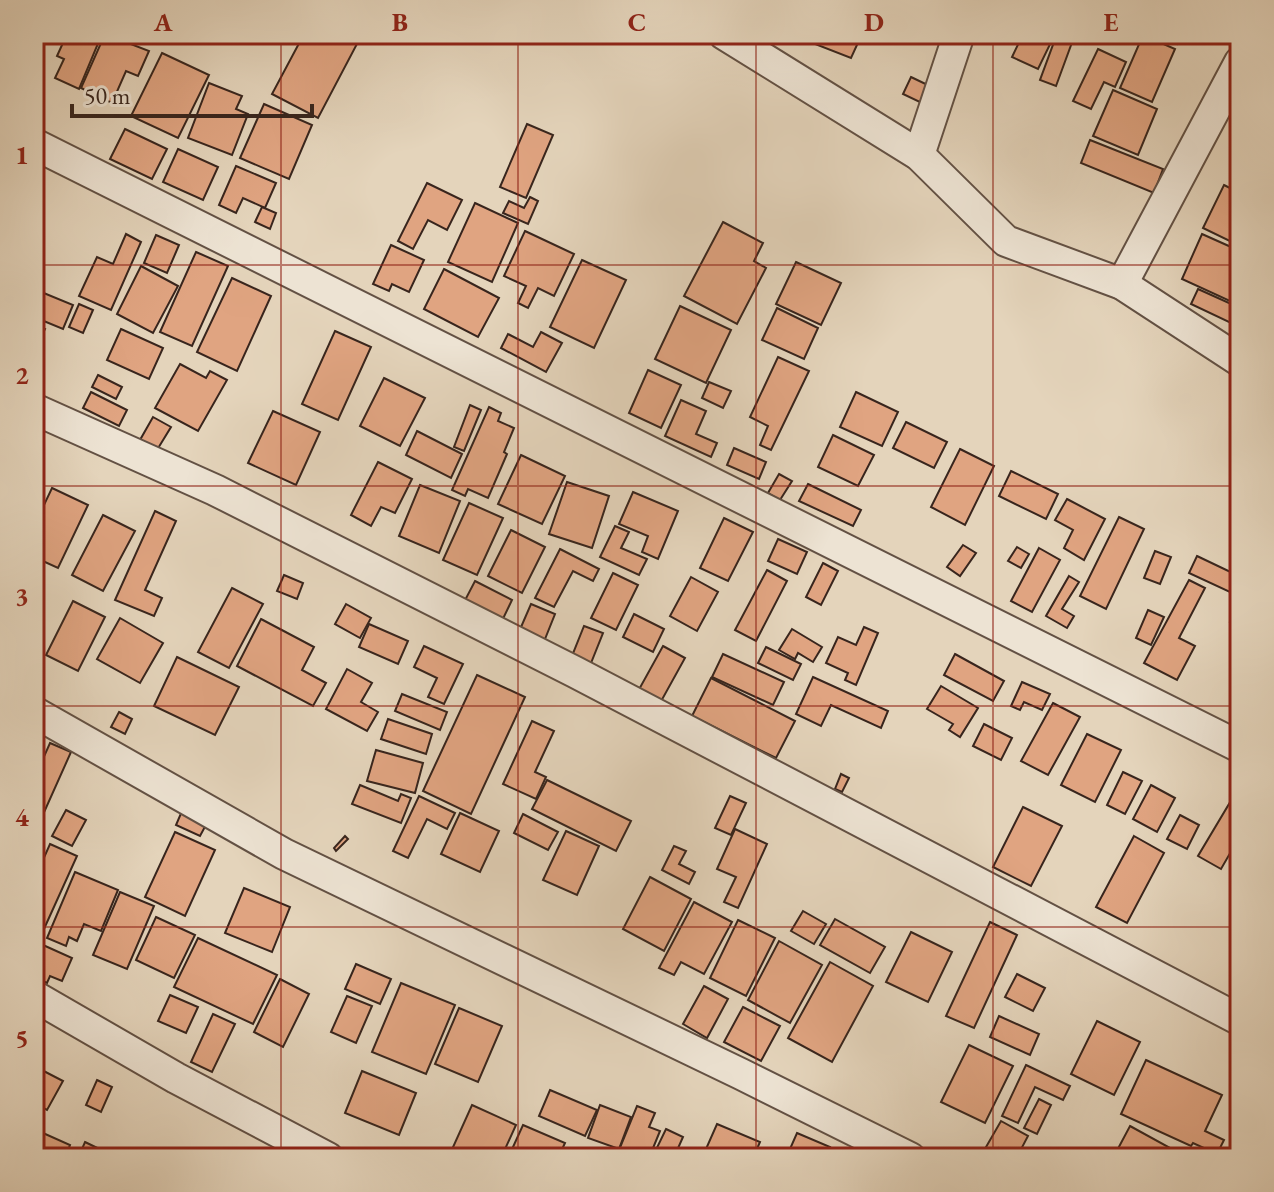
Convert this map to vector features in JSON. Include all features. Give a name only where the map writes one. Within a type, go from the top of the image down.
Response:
[{"type":"street","points":[[724,34],[919,155],[1006,241],[1122,284],[1240,361]]},
{"type":"street","points":[[919,155],[959,34]]},
{"type":"street","points":[[1122,284],[1240,62]]},
{"type":"street","points":[[34,144],[1240,747]]},
{"type":"street","points":[[34,409],[215,490],[409,588],[1240,1020]]},
{"type":"street","points":[[38,725],[284,854],[910,1158]]},
{"type":"street","points":[[34,996],[176,1078],[328,1158]]},
{"type":"building","points":[[67,34],[102,34],[79,89],[55,78],[64,59],[57,56]]},
{"type":"building","points":[[105,34],[149,51],[138,76],[126,71],[112,103],[81,88]]},
{"type":"building","points":[[304,34],[343,34],[358,42],[318,118],[272,94]]},
{"type":"building","points":[[819,34],[862,34],[851,58],[815,44]]},
{"type":"building","points":[[1023,34],[1055,34],[1038,69],[1012,57]]},
{"type":"building","points":[[1057,34],[1074,37],[1056,86],[1040,80]]},
{"type":"building","points":[[1149,34],[1180,34],[1177,44]]},
{"type":"building","points":[[1143,35],[1175,49],[1152,102],[1120,88]]},
{"type":"building","points":[[1098,49],[1126,62],[1115,87],[1104,82],[1091,109],[1073,101]]},
{"type":"building","points":[[162,53],[209,75],[178,138],[131,116]]},
{"type":"building","points":[[911,77],[934,88],[926,105],[903,94]]},
{"type":"building","points":[[209,83],[242,96],[236,109],[248,114],[232,155],[188,138]]},
{"type":"building","points":[[1113,90],[1157,109],[1138,155],[1093,136]]},
{"type":"building","points":[[264,104],[312,125],[289,179],[240,158]]},
{"type":"building","points":[[527,124],[553,135],[526,198],[500,187]]},
{"type":"building","points":[[125,129],[167,149],[152,179],[110,159]]},
{"type":"building","points":[[1090,140],[1163,169],[1154,193],[1081,163]]},
{"type":"building","points":[[178,149],[218,167],[203,200],[163,182]]},
{"type":"building","points":[[236,166],[276,183],[265,208],[243,198],[236,213],[219,205]]},
{"type":"building","points":[[427,183],[462,200],[447,230],[428,220],[413,249],[398,241]]},
{"type":"building","points":[[1224,185],[1240,193],[1240,246],[1203,228]]},
{"type":"building","points":[[530,197],[538,201],[528,224],[503,213],[509,201],[524,208]]},
{"type":"building","points":[[475,203],[518,223],[492,282],[448,262]]},
{"type":"building","points":[[262,207],[276,213],[270,229],[255,222]]},
{"type":"building","points":[[723,222],[763,243],[754,261],[766,268],[737,324],[684,296]]},
{"type":"building","points":[[525,231],[574,254],[554,296],[538,288],[528,308],[518,303],[526,286],[504,276]]},
{"type":"building","points":[[126,234],[141,242],[111,310],[79,296],[97,257],[113,264]]},
{"type":"building","points":[[1202,234],[1240,251],[1240,283],[1232,302],[1182,279]]},
{"type":"building","points":[[156,235],[179,245],[167,273],[144,263]]},
{"type":"building","points":[[391,245],[424,260],[409,292],[392,284],[389,291],[373,284]]},
{"type":"building","points":[[196,252],[228,266],[192,346],[160,332]]},
{"type":"building","points":[[582,260],[626,280],[594,348],[550,327]]},
{"type":"building","points":[[796,262],[841,283],[821,325],[776,304]]},
{"type":"building","points":[[141,266],[178,286],[153,333],[117,314]]},
{"type":"building","points":[[444,269],[499,298],[478,337],[424,309]]},
{"type":"building","points":[[232,278],[271,296],[237,371],[197,352]]},
{"type":"building","points":[[34,289],[73,305],[63,329],[34,317]]},
{"type":"building","points":[[1198,289],[1238,307],[1231,323],[1191,304]]},
{"type":"building","points":[[79,304],[93,310],[83,333],[69,327]]},
{"type":"building","points":[[680,306],[731,330],[706,383],[655,359]]},
{"type":"building","points":[[777,308],[818,328],[804,359],[762,340]]},
{"type":"building","points":[[34,324],[45,329],[34,351]]},
{"type":"building","points":[[121,329],[163,348],[149,379],[107,360]]},
{"type":"building","points":[[335,331],[371,347],[338,420],[302,404]]},
{"type":"building","points":[[541,332],[562,343],[546,372],[501,348],[508,334],[533,347]]},
{"type":"building","points":[[778,357],[809,371],[771,450],[760,445],[768,426],[750,417]]},
{"type":"building","points":[[180,364],[206,378],[210,371],[227,380],[198,431],[155,408]]},
{"type":"building","points":[[648,370],[681,385],[661,428],[629,413]]},
{"type":"building","points":[[98,375],[122,387],[116,399],[92,387]]},
{"type":"building","points":[[384,378],[425,398],[400,446],[360,426]]},
{"type":"building","points":[[709,382],[731,391],[723,408],[702,398]]},
{"type":"building","points":[[91,392],[127,410],[119,426],[83,408]]},
{"type":"building","points":[[856,392],[898,412],[882,446],[840,427]]},
{"type":"building","points":[[681,400],[706,411],[696,434],[717,443],[711,457],[665,436]]},
{"type":"building","points":[[470,405],[481,410],[464,451],[454,447]]},
{"type":"building","points":[[489,407],[501,413],[498,421],[514,428],[504,452],[507,454],[488,498],[468,489],[465,496],[452,490]]},
{"type":"building","points":[[273,411],[320,432],[296,485],[248,463]]},
{"type":"building","points":[[153,417],[171,427],[157,450],[140,440]]},
{"type":"building","points":[[906,422],[947,442],[934,468],[893,448]]},
{"type":"building","points":[[417,431],[462,454],[451,478],[406,455]]},
{"type":"building","points":[[833,435],[874,455],[858,486],[818,467]]},
{"type":"building","points":[[734,448],[766,462],[759,479],[727,465]]},
{"type":"building","points":[[960,449],[994,466],[965,525],[931,507]]},
{"type":"building","points":[[521,455],[565,476],[542,524],[498,504]]},
{"type":"building","points":[[378,462],[412,479],[395,513],[381,507],[371,526],[351,515]]},
{"type":"building","points":[[1011,471],[1058,494],[1046,519],[999,496]]},
{"type":"building","points":[[779,474],[792,481],[780,500],[768,493]]},
{"type":"building","points":[[567,482],[609,496],[592,548],[549,534]]},
{"type":"building","points":[[808,484],[861,510],[853,526],[799,501]]},
{"type":"building","points":[[420,485],[460,501],[439,553],[399,536]]},
{"type":"building","points":[[52,488],[88,505],[58,568],[34,557],[34,526]]},
{"type":"building","points":[[633,492],[678,511],[658,559],[642,552],[648,536],[619,524]]},
{"type":"building","points":[[1067,499],[1105,519],[1084,560],[1064,548],[1073,530],[1055,520]]},
{"type":"building","points":[[469,503],[503,518],[477,575],[443,560]]},
{"type":"building","points":[[155,511],[176,521],[145,590],[162,598],[154,616],[115,600]]},
{"type":"building","points":[[103,515],[135,531],[103,591],[72,575]]},
{"type":"building","points":[[1119,517],[1144,529],[1106,609],[1080,596]]},
{"type":"building","points":[[724,518],[753,532],[728,581],[700,568]]},
{"type":"building","points":[[615,526],[629,532],[621,548],[647,559],[639,575],[600,557]]},
{"type":"building","points":[[511,530],[545,547],[522,593],[488,576]]},
{"type":"building","points":[[778,539],[807,552],[797,574],[768,561]]},
{"type":"building","points":[[963,545],[976,553],[960,576],[947,567]]},
{"type":"building","points":[[1017,547],[1029,554],[1021,568],[1008,561]]},
{"type":"building","points":[[1039,548],[1060,560],[1032,612],[1011,601]]},
{"type":"building","points":[[560,549],[599,569],[593,581],[573,571],[554,607],[535,598]]},
{"type":"building","points":[[1155,551],[1171,557],[1160,584],[1144,578]]},
{"type":"building","points":[[1197,556],[1239,576],[1232,593],[1189,573]]},
{"type":"building","points":[[823,563],[838,571],[821,605],[806,597]]},
{"type":"building","points":[[767,570],[787,581],[756,641],[735,630]]},
{"type":"building","points":[[613,573],[638,585],[616,630],[591,618]]},
{"type":"building","points":[[284,575],[303,583],[297,599],[277,591]]},
{"type":"building","points":[[1069,576],[1079,582],[1062,609],[1074,616],[1067,628],[1046,616]]},
{"type":"building","points":[[691,577],[718,592],[697,631],[670,616]]},
{"type":"building","points":[[1189,580],[1205,588],[1179,638],[1195,646],[1177,680],[1144,663]]},
{"type":"building","points":[[475,581],[512,600],[500,625],[462,606]]},
{"type":"building","points":[[232,588],[263,604],[229,668],[198,652]]},
{"type":"building","points":[[73,601],[105,617],[78,671],[46,655]]},
{"type":"building","points":[[346,604],[371,618],[360,638],[335,624]]},
{"type":"building","points":[[531,604],[555,614],[543,644],[518,634]]},
{"type":"building","points":[[1240,604],[1240,628],[1230,622]]},
{"type":"building","points":[[1148,610],[1164,617],[1151,645],[1136,638]]},
{"type":"building","points":[[634,614],[664,629],[653,652],[623,637]]},
{"type":"building","points":[[120,618],[163,643],[140,683],[97,659]]},
{"type":"building","points":[[261,619],[314,647],[302,670],[326,683],[313,706],[237,666]]},
{"type":"building","points":[[369,624],[408,641],[398,664],[359,647]]},
{"type":"building","points":[[584,626],[603,633],[589,668],[570,661]]},
{"type":"building","points":[[864,627],[878,633],[856,685],[845,680],[848,673],[826,663],[838,637],[856,645]]},
{"type":"building","points":[[792,629],[822,647],[813,662],[798,653],[795,659],[779,650]]},
{"type":"building","points":[[424,646],[463,664],[444,704],[428,697],[437,678],[414,667]]},
{"type":"building","points":[[663,646],[685,658],[659,705],[637,693]]},
{"type":"building","points":[[766,647],[801,664],[793,680],[758,663]]},
{"type":"building","points":[[723,654],[784,682],[773,705],[712,677]]},
{"type":"building","points":[[955,654],[1004,681],[993,701],[944,675]]},
{"type":"building","points":[[177,657],[239,687],[215,735],[154,706]]},
{"type":"building","points":[[347,669],[372,683],[361,702],[378,712],[367,731],[326,709]]},
{"type":"building","points":[[477,675],[525,697],[471,814],[423,791]]},
{"type":"building","points":[[813,677],[888,711],[881,728],[831,705],[821,726],[796,714]]},
{"type":"building","points":[[711,678],[795,721],[776,758],[692,716]]},
{"type":"building","points":[[1022,682],[1050,694],[1042,710],[1024,702],[1020,710],[1011,706]]},
{"type":"building","points":[[941,686],[978,708],[960,737],[949,730],[953,724],[927,709]]},
{"type":"building","points":[[402,694],[447,712],[440,730],[395,711]]},
{"type":"building","points":[[1053,703],[1080,717],[1048,775],[1021,761]]},
{"type":"building","points":[[119,712],[132,719],[125,734],[111,727]]},
{"type":"building","points":[[388,719],[432,734],[426,754],[381,739]]},
{"type":"building","points":[[532,721],[554,731],[535,772],[546,777],[536,799],[503,784]]},
{"type":"building","points":[[984,724],[1012,738],[1001,760],[973,746]]},
{"type":"building","points":[[1087,734],[1121,750],[1095,802],[1061,785]]},
{"type":"building","points":[[50,743],[71,752],[37,828],[34,827],[34,779]]},
{"type":"building","points":[[376,750],[423,763],[415,793],[367,781]]},
{"type":"building","points":[[1123,772],[1142,781],[1125,814],[1107,805]]},
{"type":"building","points":[[841,774],[849,778],[842,792],[835,789]]},
{"type":"building","points":[[547,780],[631,821],[616,851],[532,809]]},
{"type":"building","points":[[360,785],[398,801],[401,794],[411,798],[401,823],[352,804]]},
{"type":"building","points":[[1151,785],[1175,798],[1157,832],[1133,819]]},
{"type":"building","points":[[419,796],[455,813],[447,829],[427,819],[408,858],[393,851]]},
{"type":"building","points":[[730,796],[746,803],[731,835],[715,828]]},
{"type":"building","points":[[1232,799],[1240,804],[1240,836],[1221,869],[1198,856]]},
{"type":"building","points":[[1023,807],[1062,826],[1031,886],[993,867]]},
{"type":"building","points":[[66,810],[86,820],[72,846],[52,836]]},
{"type":"building","points":[[182,811],[207,823],[200,836],[176,825]]},
{"type":"building","points":[[460,813],[499,831],[480,872],[441,854]]},
{"type":"building","points":[[523,814],[558,832],[548,850],[514,833]]},
{"type":"building","points":[[1180,815],[1199,825],[1187,849],[1167,839]]},
{"type":"building","points":[[735,829],[767,844],[738,908],[724,902],[736,877],[717,869]]},
{"type":"building","points":[[566,831],[599,846],[577,895],[543,880]]},
{"type":"building","points":[[175,832],[215,850],[185,916],[145,897]]},
{"type":"building","points":[[345,836],[348,839],[336,851],[334,848]]},
{"type":"building","points":[[1134,836],[1164,853],[1127,923],[1096,907]]},
{"type":"building","points":[[50,844],[77,856],[34,951],[34,880]]},
{"type":"building","points":[[674,846],[686,851],[679,864],[695,872],[689,884],[662,870]]},
{"type":"building","points":[[75,872],[118,890],[101,931],[84,924],[77,941],[69,937],[66,946],[47,938]]},
{"type":"building","points":[[650,877],[691,899],[664,951],[623,929]]},
{"type":"building","points":[[244,888],[290,907],[272,952],[225,933]]},
{"type":"building","points":[[120,892],[154,906],[127,969],[93,955]]},
{"type":"building","points":[[694,902],[732,922],[704,974],[681,962],[674,975],[659,968]]},
{"type":"building","points":[[803,911],[826,924],[814,944],[791,931]]},
{"type":"building","points":[[156,917],[195,935],[174,978],[136,960]]},
{"type":"building","points":[[835,919],[885,947],[870,973],[820,945]]},
{"type":"building","points":[[738,920],[775,938],[746,996],[710,978]]},
{"type":"building","points":[[990,922],[1017,935],[974,1028],[946,1016]]},
{"type":"building","points":[[911,932],[952,952],[928,1002],[886,982]]},
{"type":"building","points":[[198,938],[277,975],[253,1024],[174,987]]},
{"type":"building","points":[[779,941],[822,965],[790,1023],[748,1000]]},
{"type":"building","points":[[43,945],[72,958],[62,981],[50,976],[47,983],[34,977],[34,967]]},
{"type":"building","points":[[830,962],[873,986],[832,1062],[788,1038]]},
{"type":"building","points":[[356,964],[391,979],[380,1004],[345,989]]},
{"type":"building","points":[[1017,974],[1045,988],[1033,1011],[1005,997]]},
{"type":"building","points":[[280,979],[309,994],[283,1047],[254,1032]]},
{"type":"building","points":[[401,983],[455,1005],[426,1074],[372,1052]]},
{"type":"building","points":[[704,986],[728,999],[707,1038],[683,1024]]},
{"type":"building","points":[[170,995],[198,1007],[186,1033],[158,1021]]},
{"type":"building","points":[[347,996],[372,1006],[356,1043],[331,1032]]},
{"type":"building","points":[[743,1007],[780,1026],[761,1061],[724,1042]]},
{"type":"building","points":[[459,1008],[502,1026],[478,1082],[435,1064]]},
{"type":"building","points":[[213,1014],[235,1024],[212,1072],[191,1062]]},
{"type":"building","points":[[999,1016],[1039,1034],[1030,1055],[990,1037]]},
{"type":"building","points":[[1097,1021],[1140,1042],[1114,1095],[1071,1074]]},
{"type":"building","points":[[969,1045],[1013,1066],[985,1123],[941,1102]]},
{"type":"building","points":[[1146,1060],[1222,1095],[1205,1131],[1224,1140],[1217,1154],[1193,1143],[1191,1146],[1121,1114]]},
{"type":"building","points":[[1026,1065],[1070,1086],[1063,1100],[1035,1087],[1018,1123],[1002,1116]]},
{"type":"building","points":[[34,1066],[63,1081],[47,1110],[34,1103]]},
{"type":"building","points":[[362,1071],[416,1093],[399,1135],[345,1113]]},
{"type":"building","points":[[97,1080],[112,1087],[101,1112],[86,1105]]},
{"type":"building","points":[[550,1090],[597,1110],[585,1136],[539,1116]]},
{"type":"building","points":[[1039,1099],[1051,1105],[1037,1134],[1024,1128]]},
{"type":"building","points":[[472,1105],[516,1125],[501,1158],[449,1156]]},
{"type":"building","points":[[600,1105],[631,1117],[619,1149],[588,1138]]},
{"type":"building","points":[[637,1106],[655,1113],[649,1127],[660,1131],[649,1158],[639,1158],[619,1150]]},
{"type":"building","points":[[1001,1121],[1028,1136],[1017,1157],[999,1148],[993,1158],[982,1154]]},
{"type":"building","points":[[717,1124],[760,1142],[753,1158],[702,1158]]},
{"type":"building","points":[[523,1125],[565,1143],[558,1158],[508,1158]]},
{"type":"building","points":[[1130,1126],[1183,1155],[1181,1158],[1113,1158]]},
{"type":"building","points":[[34,1129],[70,1145],[65,1158],[34,1158]]},
{"type":"building","points":[[666,1129],[683,1137],[675,1155],[682,1158],[652,1158]]},
{"type":"building","points":[[797,1133],[830,1147],[825,1158],[786,1158]]},
{"type":"building","points":[[85,1142],[118,1158],[78,1158]]},
{"type":"building","points":[[567,1151],[585,1158],[564,1158]]},
{"type":"building","points":[[1188,1151],[1202,1158],[1184,1158]]}]
